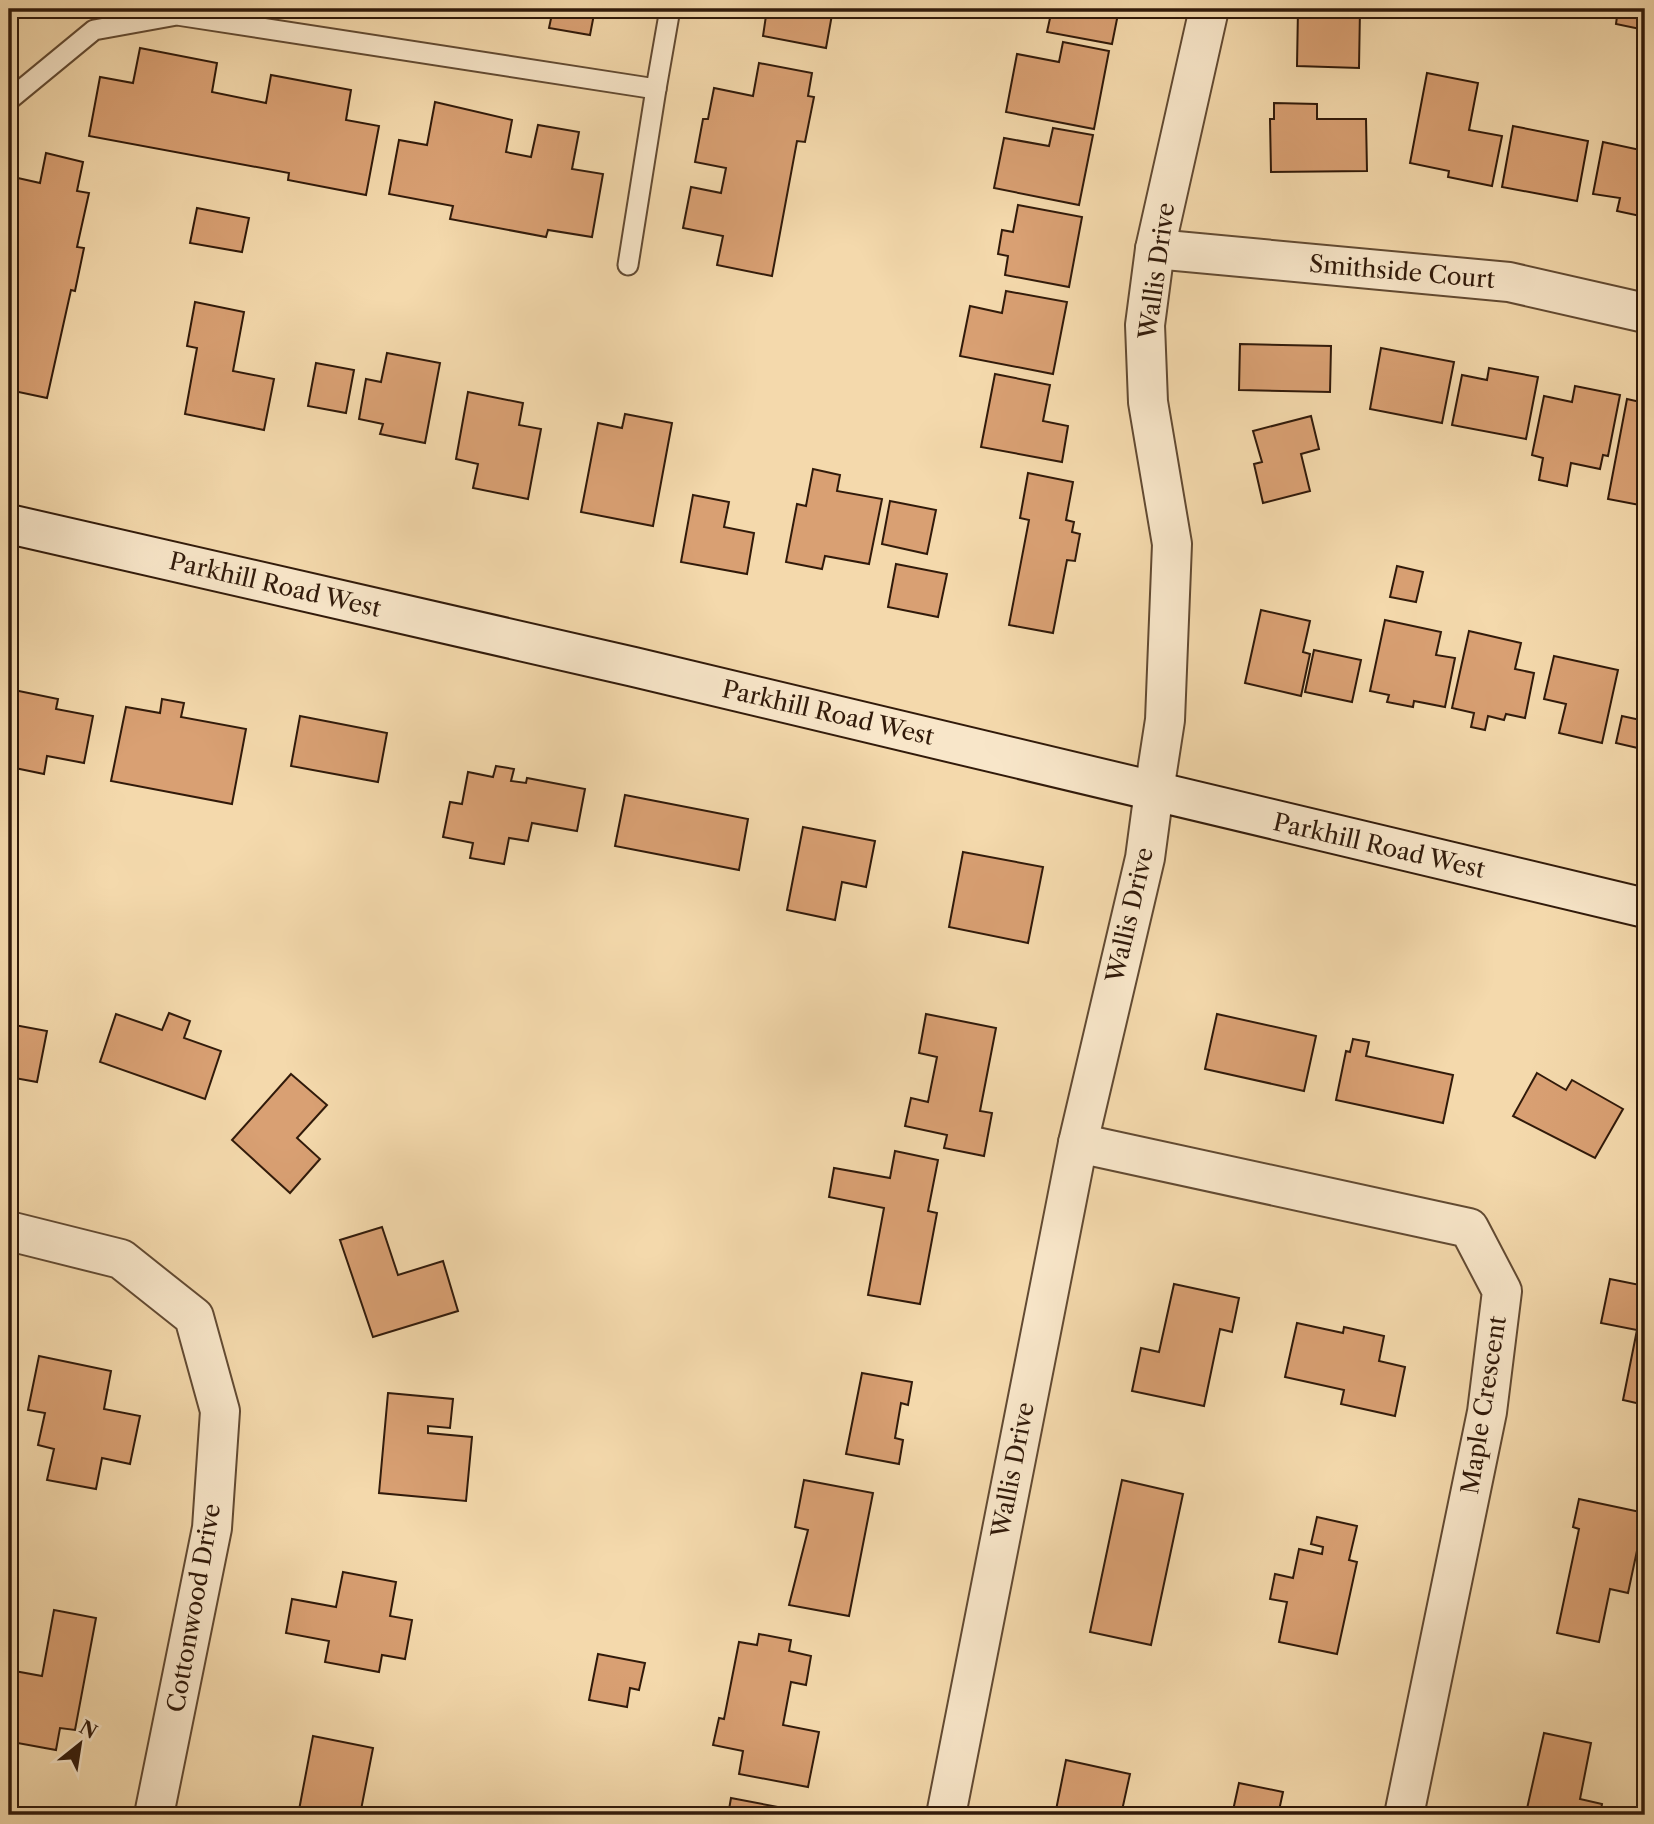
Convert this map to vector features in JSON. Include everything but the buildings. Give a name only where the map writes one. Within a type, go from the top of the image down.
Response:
[{"type":"street","name":"Wallis Drive","points":[[946,1815],[1078,1143],[1145,858],[1165,720],[1172,544],[1148,401],[1145,325],[1155,249],[1209,9]]},
{"type":"street","name":"Smithside Court","points":[[1155,249],[1509,282],[1645,313]]},
{"type":"street","name":"Parkhill Road West","points":[[9,524],[634,667],[1645,908]]},
{"type":"street","name":"Maple Crescent","points":[[1078,1143],[1469,1228],[1502,1291],[1488,1412],[1404,1815]]},
{"type":"street","name":"Cottonwood Drive","points":[[9,1231],[121,1259],[194,1318],[220,1411],[212,1528],[154,1815]]},
{"type":"lane","points":[[628,265],[670,9]]},
{"type":"lane","points":[[9,100],[94,30],[177,15],[656,89]]}]
